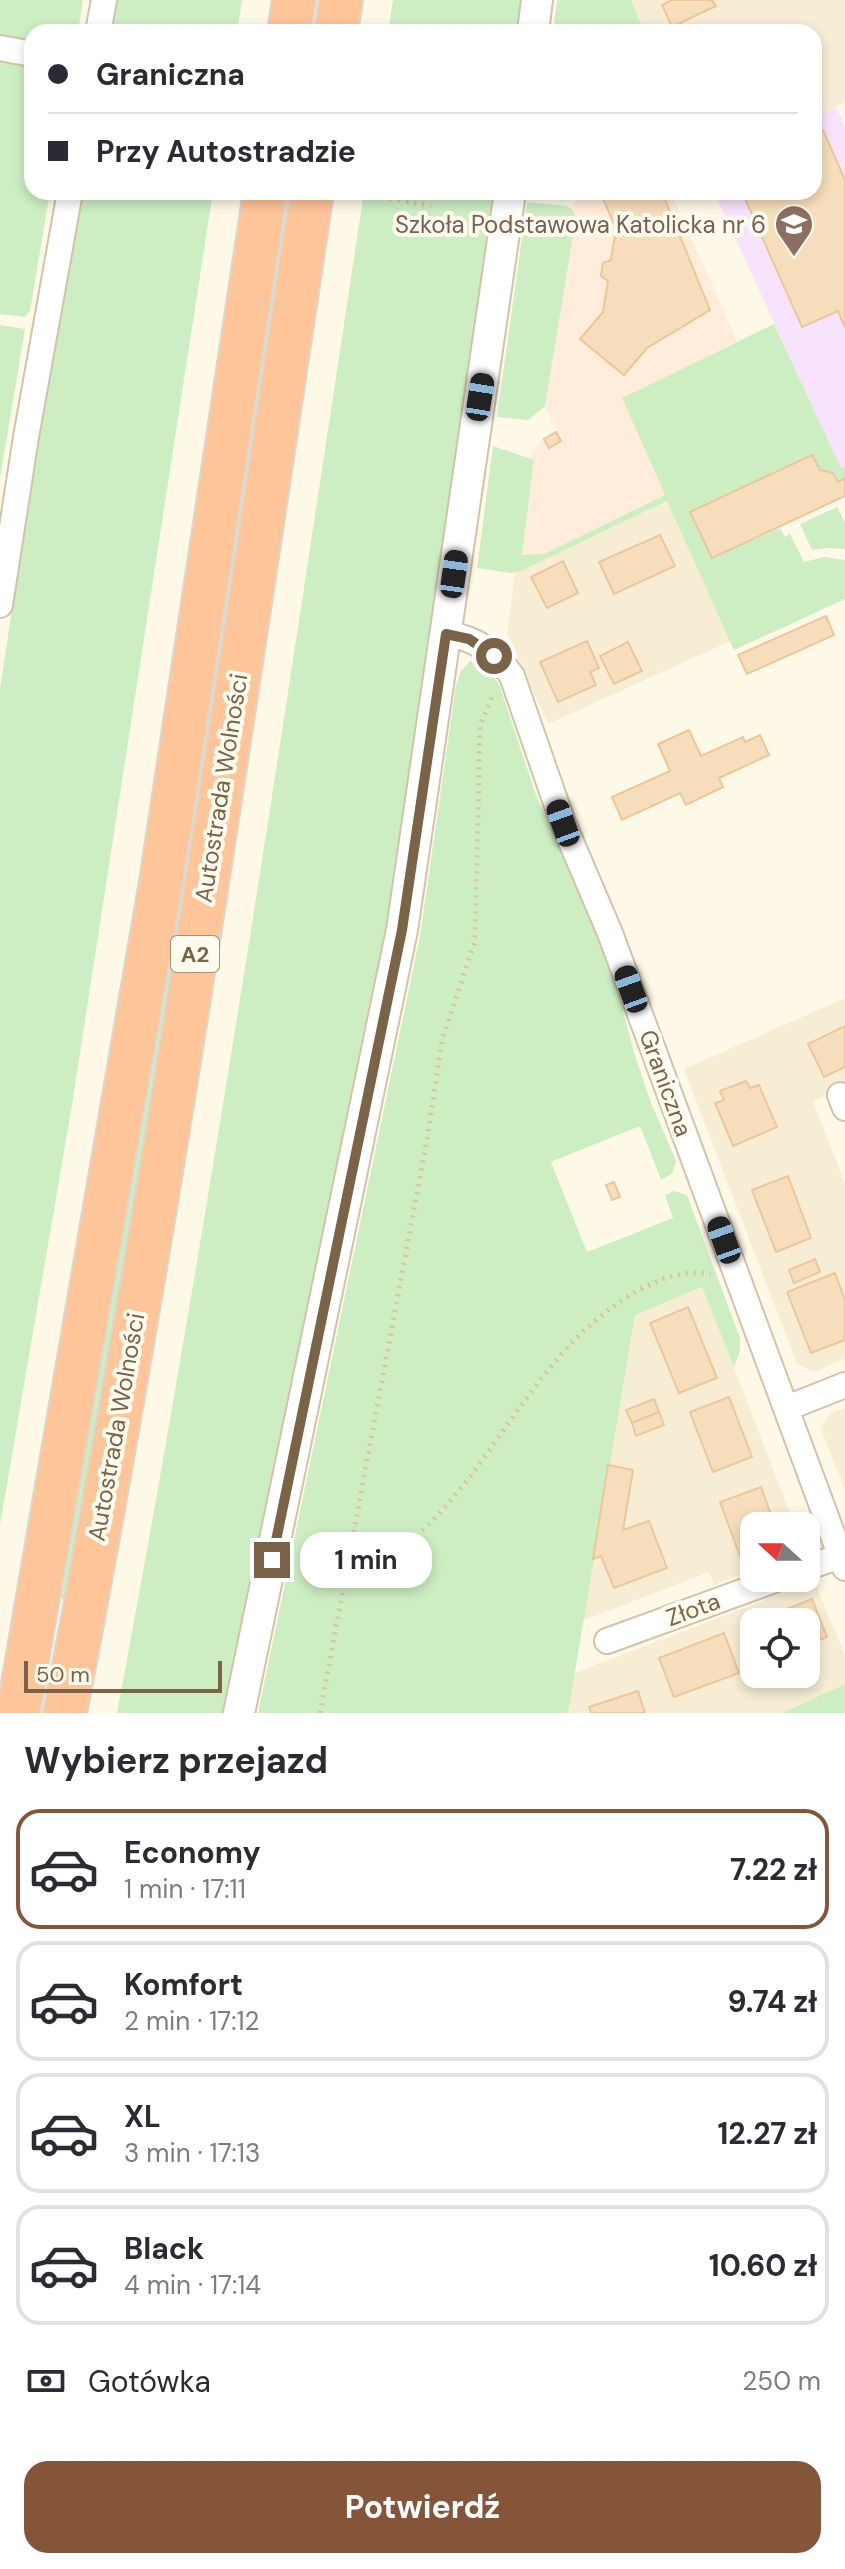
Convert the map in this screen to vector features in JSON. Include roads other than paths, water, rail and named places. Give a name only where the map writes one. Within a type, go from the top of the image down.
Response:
[{"type":"highway","points":[[290,24],[294,0]]},
{"type":"highway","points":[[337,24],[341,0]]},
{"type":"highway","name":"Autostrada Wolności","points":[[18,1713],[161,882],[264,200]]},
{"type":"highway","name":"Autostrada Wolności","points":[[65,1713],[146,1258],[311,200]]},
{"type":"street","points":[[100,24],[104,0]]},
{"type":"street","points":[[534,24],[537,0]]},
{"type":"street","points":[[0,48],[24,52]]},
{"type":"street","points":[[0,605],[69,200]]},
{"type":"street","points":[[239,1713],[402,930],[509,200]]},
{"type":"street","name":"Graniczna","points":[[446,634],[469,639],[504,665],[512,676],[563,823],[610,933],[843,1562]]},
{"type":"street","points":[[787,1408],[845,1385]]},
{"type":"street","points":[[820,1566],[843,1562]]},
{"type":"street","name":"Złota","points":[[607,1641],[742,1592]]},
{"type":"place","name":"Szkoła Podstawowa Katolicka nr 6","points":[[794,258]]}]
